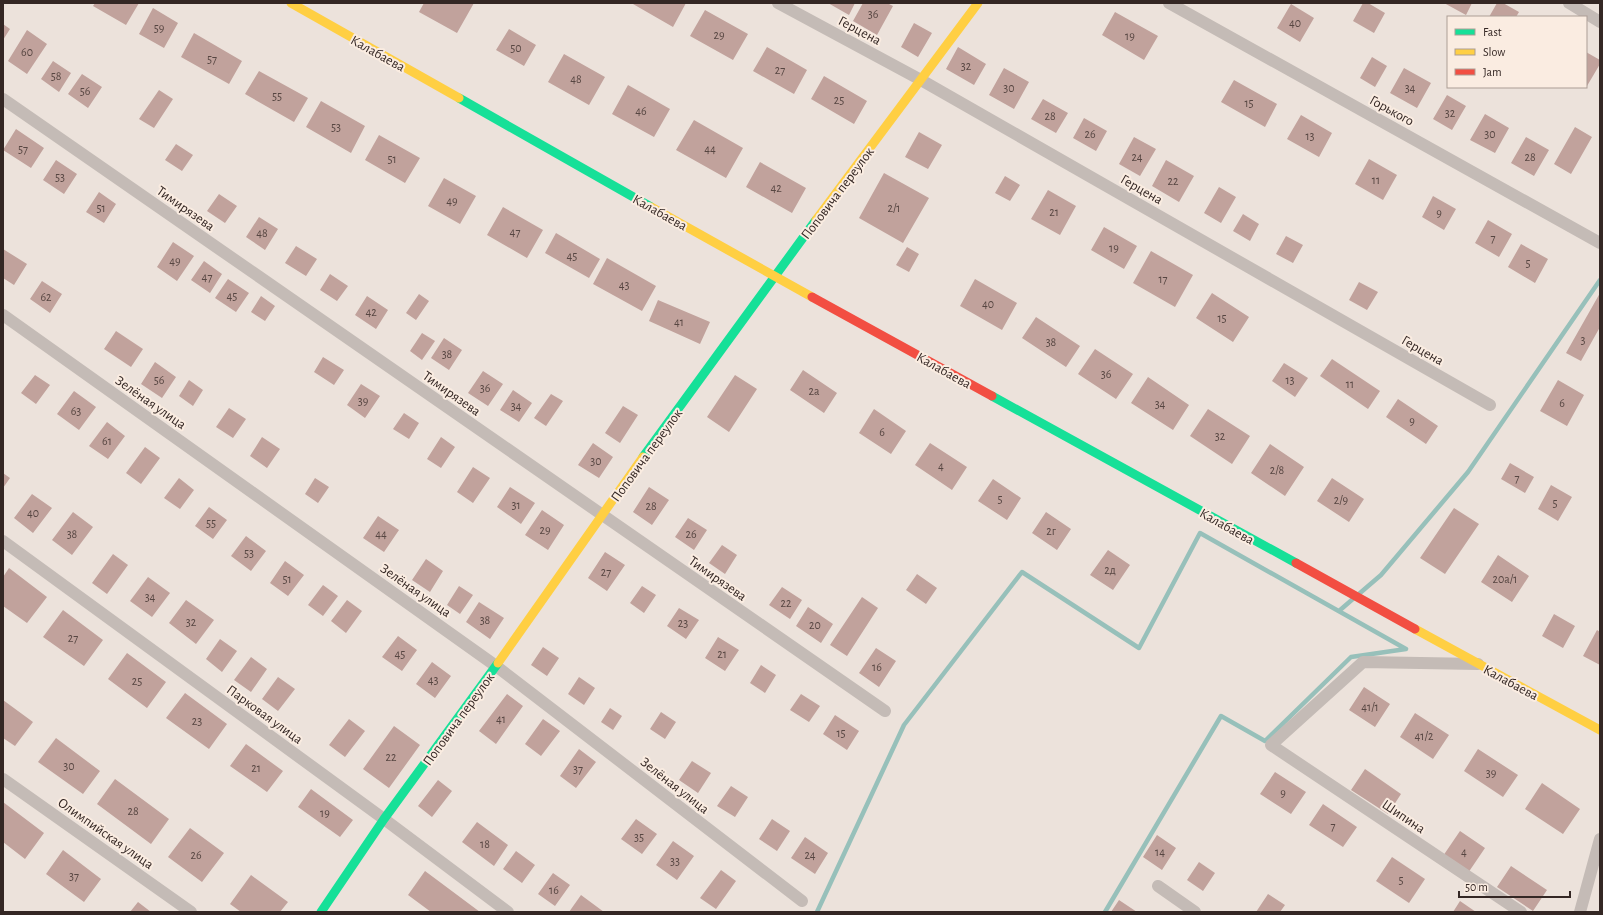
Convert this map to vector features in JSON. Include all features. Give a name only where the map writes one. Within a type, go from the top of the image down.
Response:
[{"type":"street","name":"Калабаева","points":[[291,3],[774,276],[1600,730]]},
{"type":"street","name":"Герцена","points":[[778,3],[921,80],[1490,405]]},
{"type":"street","name":"Поповича переулок","points":[[321,912],[384,819],[496,666],[774,276],[978,3]]},
{"type":"street","name":"Горького","points":[[1169,3],[1600,243]]},
{"type":"street","points":[[1569,3],[1600,22]]},
{"type":"street","name":"Тимирязева","points":[[3,99],[885,711]]},
{"type":"street","name":"Зелёная улица","points":[[3,315],[496,666],[802,901]]},
{"type":"street","name":"Парковая улица","points":[[3,541],[384,819],[508,912]]},
{"type":"street","name":"Шипина","points":[[1479,664],[1363,662],[1271,745],[1521,912]]},
{"type":"street","name":"Олимпийская улица","points":[[3,779],[191,912]]},
{"type":"street","points":[[1580,912],[1600,839]]},
{"type":"street","points":[[1158,886],[1195,912]]},
{"type":"building","points":[[95,3],[139,3],[126,25],[93,6]]},
{"type":"building","points":[[424,3],[474,3],[457,33],[419,12]]},
{"type":"building","points":[[686,3],[673,27],[633,4]]},
{"type":"building","points":[[828,3],[855,3],[849,15]]},
{"type":"building","points":[[863,3],[887,3],[893,6],[877,35],[853,21]]},
{"type":"building","points":[[1363,3],[1368,3],[1385,13],[1374,33],[1353,21]]},
{"type":"building","points":[[1444,3],[1472,3],[1466,15]]},
{"type":"building","points":[[1497,3],[1503,3],[1519,12],[1517,16],[1490,16]]},
{"type":"building","points":[[1291,4],[1314,18],[1300,42],[1277,28]]},
{"type":"building","points":[[153,8],[178,23],[164,48],[139,34]]},
{"type":"building","points":[[705,10],[748,34],[733,60],[690,36]]},
{"type":"building","points":[[1115,12],[1158,36],[1144,60],[1102,35]]},
{"type":"building","points":[[914,23],[932,33],[918,57],[901,47]]},
{"type":"building","points":[[3,24],[10,29],[3,40]]},
{"type":"building","points":[[509,29],[536,45],[524,66],[496,50]]},
{"type":"building","points":[[27,30],[47,44],[27,74],[8,61]]},
{"type":"building","points":[[194,33],[242,61],[229,84],[181,57]]},
{"type":"building","points":[[767,47],[807,70],[794,94],[753,71]]},
{"type":"building","points":[[958,47],[986,64],[974,85],[946,69]]},
{"type":"building","points":[[1587,53],[1600,60],[1600,64],[1587,86]]},
{"type":"building","points":[[564,54],[605,77],[589,105],[548,82]]},
{"type":"building","points":[[1372,57],[1387,66],[1375,87],[1360,78]]},
{"type":"building","points":[[53,61],[71,73],[59,92],[41,79]]},
{"type":"building","points":[[1004,68],[1029,82],[1014,109],[989,95]]},
{"type":"building","points":[[1404,68],[1431,83],[1417,108],[1390,93]]},
{"type":"building","points":[[259,71],[308,98],[294,122],[245,94]]},
{"type":"building","points":[[82,74],[102,87],[88,108],[68,94]]},
{"type":"building","points":[[824,76],[867,101],[854,124],[811,99]]},
{"type":"building","points":[[1234,80],[1277,104],[1265,127],[1221,102]]},
{"type":"building","points":[[628,85],[670,109],[654,137],[612,114]]},
{"type":"building","points":[[159,90],[173,99],[154,128],[139,119]]},
{"type":"building","points":[[1447,95],[1466,106],[1452,130],[1433,119]]},
{"type":"building","points":[[1043,99],[1068,113],[1056,133],[1031,119]]},
{"type":"building","points":[[321,101],[365,126],[351,153],[306,127]]},
{"type":"building","points":[[1485,114],[1509,128],[1495,153],[1470,140]]},
{"type":"building","points":[[1301,115],[1332,133],[1319,157],[1287,139]]},
{"type":"building","points":[[1084,118],[1107,131],[1096,151],[1073,138]]},
{"type":"building","points":[[694,120],[743,148],[726,178],[676,150]]},
{"type":"building","points":[[1575,127],[1592,137],[1571,174],[1554,164]]},
{"type":"building","points":[[16,129],[44,148],[31,168],[3,150]]},
{"type":"building","points":[[919,132],[942,145],[928,169],[905,157]]},
{"type":"building","points":[[379,135],[420,158],[405,183],[365,160]]},
{"type":"building","points":[[1134,137],[1156,149],[1140,176],[1119,164]]},
{"type":"building","points":[[1526,137],[1549,150],[1534,176],[1511,163]]},
{"type":"building","points":[[176,144],[193,155],[182,171],[165,160]]},
{"type":"building","points":[[1369,159],[1397,175],[1383,200],[1355,184]]},
{"type":"building","points":[[56,160],[77,174],[64,194],[43,180]]},
{"type":"building","points":[[1166,160],[1194,176],[1179,202],[1152,186]]},
{"type":"building","points":[[760,162],[806,188],[792,213],[746,187]]},
{"type":"building","points":[[884,173],[929,198],[903,243],[859,218]]},
{"type":"building","points":[[1005,176],[1020,185],[1010,201],[995,193]]},
{"type":"building","points":[[444,178],[476,196],[460,224],[428,206]]},
{"type":"building","points":[[1219,187],[1236,197],[1221,223],[1204,213]]},
{"type":"building","points":[[1048,190],[1076,206],[1060,235],[1031,219]]},
{"type":"building","points":[[99,192],[116,204],[104,223],[86,212]]},
{"type":"building","points":[[219,194],[237,206],[225,223],[207,211]]},
{"type":"building","points":[[1433,196],[1456,209],[1444,230],[1422,217]]},
{"type":"building","points":[[503,207],[543,230],[527,258],[487,235]]},
{"type":"building","points":[[1243,214],[1259,224],[1250,241],[1233,231]]},
{"type":"building","points":[[259,217],[278,229],[265,250],[246,237]]},
{"type":"building","points":[[1488,220],[1512,234],[1499,257],[1475,243]]},
{"type":"building","points":[[1104,227],[1137,246],[1124,269],[1091,250]]},
{"type":"building","points":[[556,233],[600,259],[589,278],[545,253]]},
{"type":"building","points":[[1286,236],[1303,245],[1293,263],[1276,254]]},
{"type":"building","points":[[173,242],[194,256],[177,281],[157,267]]},
{"type":"building","points":[[1521,244],[1548,259],[1535,283],[1508,267]]},
{"type":"building","points":[[296,246],[317,259],[306,276],[285,263]]},
{"type":"building","points":[[907,247],[919,254],[909,272],[896,265]]},
{"type":"building","points":[[3,249],[27,264],[14,285],[3,278]]},
{"type":"building","points":[[1151,251],[1193,275],[1175,307],[1133,283]]},
{"type":"building","points":[[607,258],[656,286],[642,311],[593,284]]},
{"type":"building","points":[[204,261],[222,274],[210,293],[191,280]]},
{"type":"building","points":[[330,274],[348,286],[337,301],[320,290]]},
{"type":"building","points":[[228,279],[249,293],[236,312],[215,298]]},
{"type":"building","points":[[975,279],[1017,303],[1002,330],[960,306]]},
{"type":"building","points":[[42,281],[62,294],[50,313],[30,299]]},
{"type":"building","points":[[1359,282],[1378,292],[1367,310],[1349,300]]},
{"type":"building","points":[[1212,293],[1249,317],[1233,342],[1196,318]]},
{"type":"building","points":[[1600,293],[1600,327],[1581,361],[1566,353]]},
{"type":"building","points":[[419,294],[429,301],[416,320],[406,313]]},
{"type":"building","points":[[261,296],[275,306],[265,321],[251,312]]},
{"type":"building","points":[[367,296],[388,310],[376,329],[355,315]]},
{"type":"building","points":[[658,300],[710,322],[700,344],[649,321]]},
{"type":"building","points":[[1036,317],[1080,346],[1066,367],[1022,338]]},
{"type":"building","points":[[116,331],[143,349],[131,367],[104,349]]},
{"type":"building","points":[[422,333],[435,341],[422,360],[410,351]]},
{"type":"building","points":[[444,338],[462,350],[449,370],[431,358]]},
{"type":"building","points":[[1095,349],[1133,374],[1116,399],[1078,374]]},
{"type":"building","points":[[323,357],[344,370],[334,385],[314,372]]},
{"type":"building","points":[[1332,359],[1380,391],[1368,409],[1320,376]]},
{"type":"building","points":[[155,362],[176,377],[162,398],[141,384]]},
{"type":"building","points":[[1284,363],[1308,378],[1295,397],[1272,381]]},
{"type":"building","points":[[803,370],[837,393],[824,413],[790,390]]},
{"type":"building","points":[[483,371],[503,384],[488,406],[468,393]]},
{"type":"building","points":[[35,375],[50,385],[36,404],[21,393]]},
{"type":"building","points":[[735,375],[757,389],[729,432],[707,417]]},
{"type":"building","points":[[1148,377],[1189,405],[1173,430],[1131,403]]},
{"type":"building","points":[[189,380],[203,390],[193,406],[179,396]]},
{"type":"building","points":[[1558,380],[1584,395],[1567,426],[1540,411]]},
{"type":"building","points":[[361,384],[380,396],[365,418],[347,405]]},
{"type":"building","points":[[513,390],[532,403],[519,422],[500,410]]},
{"type":"building","points":[[74,391],[96,407],[79,430],[57,414]]},
{"type":"building","points":[[551,394],[563,401],[546,426],[534,418]]},
{"type":"building","points":[[1398,399],[1438,426],[1426,444],[1386,417]]},
{"type":"building","points":[[623,406],[638,415],[620,443],[605,433]]},
{"type":"building","points":[[229,408],[246,419],[233,438],[216,427]]},
{"type":"building","points":[[874,409],[906,431],[891,454],[859,433]]},
{"type":"building","points":[[1208,409],[1250,436],[1232,464],[1190,436]]},
{"type":"building","points":[[404,413],[419,423],[409,439],[393,429]]},
{"type":"building","points":[[107,422],[125,436],[108,459],[89,446]]},
{"type":"building","points":[[262,437],[280,449],[267,468],[250,456]]},
{"type":"building","points":[[441,437],[455,447],[441,468],[427,459]]},
{"type":"building","points":[[593,443],[613,457],[599,478],[578,465]]},
{"type":"building","points":[[930,443],[967,467],[952,490],[915,465]]},
{"type":"building","points":[[1270,444],[1304,467],[1285,496],[1251,473]]},
{"type":"building","points":[[145,447],[160,458],[141,484],[126,473]]},
{"type":"building","points":[[1510,463],[1534,477],[1525,493],[1501,479]]},
{"type":"building","points":[[473,467],[490,478],[473,503],[457,492]]},
{"type":"building","points":[[3,473],[10,478],[3,488]]},
{"type":"building","points":[[179,478],[194,490],[180,509],[164,498]]},
{"type":"building","points":[[315,478],[329,487],[318,503],[305,494]]},
{"type":"building","points":[[1332,478],[1364,499],[1349,522],[1317,501]]},
{"type":"building","points":[[993,479],[1021,498],[1007,520],[978,501]]},
{"type":"building","points":[[1551,485],[1572,497],[1558,521],[1538,509]]},
{"type":"building","points":[[510,487],[535,503],[521,524],[497,507]]},
{"type":"building","points":[[649,487],[669,500],[652,525],[633,512]]},
{"type":"building","points":[[32,494],[52,508],[33,533],[14,518]]},
{"type":"building","points":[[209,507],[227,520],[213,539],[195,526]]},
{"type":"building","points":[[1454,508],[1479,524],[1445,574],[1420,558]]},
{"type":"building","points":[[542,510],[564,525],[548,550],[525,535]]},
{"type":"building","points":[[73,512],[93,527],[72,555],[52,540]]},
{"type":"building","points":[[1046,512],[1071,529],[1057,550],[1032,533]]},
{"type":"building","points":[[378,516],[399,530],[384,552],[363,538]]},
{"type":"building","points":[[688,518],[707,530],[694,550],[675,537]]},
{"type":"building","points":[[246,536],[266,551],[251,571],[231,556]]},
{"type":"building","points":[[722,545],[737,555],[725,574],[709,563]]},
{"type":"building","points":[[1108,550],[1130,565],[1113,590],[1090,575]]},
{"type":"building","points":[[605,552],[625,565],[607,591],[588,578]]},
{"type":"building","points":[[113,554],[128,565],[107,594],[92,583]]},
{"type":"building","points":[[1498,555],[1529,576],[1512,602],[1481,582]]},
{"type":"building","points":[[426,559],[443,571],[430,592],[412,580]]},
{"type":"building","points":[[285,561],[304,575],[288,596],[270,583]]},
{"type":"building","points":[[9,568],[47,597],[27,623],[3,606],[3,577]]},
{"type":"building","points":[[917,574],[937,588],[926,604],[906,590]]},
{"type":"building","points":[[148,577],[170,593],[152,617],[130,601]]},
{"type":"building","points":[[323,585],[338,596],[323,616],[308,605]]},
{"type":"building","points":[[459,586],[473,595],[460,614],[447,605]]},
{"type":"building","points":[[642,586],[656,595],[644,613],[630,603]]},
{"type":"building","points":[[782,587],[802,600],[790,619],[769,605]]},
{"type":"building","points":[[862,597],[878,608],[847,656],[830,645]]},
{"type":"building","points":[[186,600],[214,620],[196,644],[169,623]]},
{"type":"building","points":[[347,600],[362,611],[346,633],[331,621]]},
{"type":"building","points":[[479,602],[504,618],[490,639],[466,622]]},
{"type":"building","points":[[808,607],[833,624],[821,643],[796,626]]},
{"type":"building","points":[[679,608],[699,620],[686,639],[667,626]]},
{"type":"building","points":[[63,610],[103,640],[84,666],[43,637]]},
{"type":"building","points":[[1554,614],[1575,626],[1563,648],[1542,636]]},
{"type":"building","points":[[1597,630],[1600,632],[1600,665],[1583,656]]},
{"type":"building","points":[[398,636],[417,650],[402,671],[382,657]]},
{"type":"building","points":[[718,637],[739,650],[725,671],[705,658]]},
{"type":"building","points":[[220,639],[237,651],[222,672],[206,659]]},
{"type":"building","points":[[543,647],[559,658],[547,676],[531,665]]},
{"type":"building","points":[[876,648],[896,661],[879,687],[859,673]]},
{"type":"building","points":[[127,653],[166,682],[147,708],[108,679]]},
{"type":"building","points":[[251,657],[267,669],[251,692],[234,680]]},
{"type":"building","points":[[432,662],[451,676],[435,698],[416,684]]},
{"type":"building","points":[[761,665],[776,675],[765,693],[750,683]]},
{"type":"building","points":[[278,677],[295,689],[278,711],[262,699]]},
{"type":"building","points":[[579,677],[595,688],[584,705],[568,694]]},
{"type":"building","points":[[1364,687],[1390,704],[1375,727],[1349,710]]},
{"type":"building","points":[[185,693],[227,724],[209,749],[166,718]]},
{"type":"building","points":[[507,694],[523,706],[496,744],[479,731]]},
{"type":"building","points":[[801,694],[820,706],[809,722],[790,710]]},
{"type":"building","points":[[3,700],[33,722],[15,746],[3,738]]},
{"type":"building","points":[[610,708],[622,716],[613,730],[601,722]]},
{"type":"building","points":[[661,712],[676,722],[665,739],[650,729]]},
{"type":"building","points":[[1415,713],[1449,735],[1433,759],[1400,737]]},
{"type":"building","points":[[835,715],[859,731],[847,750],[823,734]]},
{"type":"building","points":[[349,719],[365,731],[345,757],[329,745]]},
{"type":"building","points":[[543,719],[560,731],[541,756],[525,744]]},
{"type":"building","points":[[394,726],[420,745],[389,788],[363,769]]},
{"type":"building","points":[[56,738],[100,771],[83,794],[38,762]]},
{"type":"building","points":[[246,744],[283,771],[267,792],[230,766]]},
{"type":"building","points":[[579,749],[596,762],[576,788],[560,776]]},
{"type":"building","points":[[1478,749],[1518,775],[1503,797],[1464,771]]},
{"type":"building","points":[[692,761],[711,773],[698,793],[679,780]]},
{"type":"building","points":[[1365,769],[1401,794],[1388,814],[1351,790]]},
{"type":"building","points":[[1275,772],[1306,792],[1291,814],[1260,794]]},
{"type":"building","points":[[115,779],[169,819],[151,844],[97,804]]},
{"type":"building","points":[[438,780],[452,791],[432,817],[418,806]]},
{"type":"building","points":[[1542,783],[1580,809],[1563,834],[1525,809]]},
{"type":"building","points":[[731,786],[748,797],[735,817],[717,806]]},
{"type":"building","points":[[311,789],[353,820],[340,837],[298,807]]},
{"type":"building","points":[[3,802],[44,833],[25,859],[3,842]]},
{"type":"building","points":[[1323,804],[1357,827],[1343,847],[1309,825]]},
{"type":"building","points":[[636,819],[657,834],[642,854],[621,839]]},
{"type":"building","points":[[772,819],[790,831],[777,851],[759,839]]},
{"type":"building","points":[[477,822],[508,845],[494,866],[462,842]]},
{"type":"building","points":[[190,828],[224,853],[202,882],[168,857]]},
{"type":"building","points":[[1460,831],[1485,848],[1468,873],[1443,856]]},
{"type":"building","points":[[1157,835],[1176,848],[1162,870],[1143,857]]},
{"type":"building","points":[[805,837],[828,853],[815,874],[791,858]]},
{"type":"building","points":[[673,841],[694,856],[677,880],[656,865]]},
{"type":"building","points":[[63,850],[101,879],[84,902],[46,874]]},
{"type":"building","points":[[516,851],[535,865],[522,883],[503,869]]},
{"type":"building","points":[[1392,857],[1425,879],[1409,903],[1376,881]]},
{"type":"building","points":[[1199,862],[1215,873],[1203,891],[1187,880]]},
{"type":"building","points":[[1511,866],[1547,890],[1533,911],[1497,887]]},
{"type":"building","points":[[721,870],[736,881],[716,909],[700,898]]},
{"type":"building","points":[[425,871],[480,912],[431,912],[408,895]]},
{"type":"building","points":[[553,873],[570,885],[555,906],[538,894]]},
{"type":"building","points":[[251,875],[288,902],[280,912],[241,912],[230,904]]},
{"type":"building","points":[[1268,894],[1285,905],[1280,912],[1256,912]]},
{"type":"building","points":[[581,895],[604,912],[569,912]]},
{"type":"building","points":[[1119,900],[1137,912],[1111,912]]},
{"type":"building","points":[[1460,901],[1476,912],[1453,912]]},
{"type":"building","points":[[138,902],[151,912],[130,912]]},
{"type":"waterway","points":[[1360,593],[1381,575],[1468,472],[1600,280]]},
{"type":"waterway","points":[[817,912],[904,725],[1022,572],[1139,648],[1200,533],[1406,649]]},
{"type":"waterway","points":[[1339,611],[1354,598]]},
{"type":"waterway","points":[[1105,912],[1221,716],[1265,741],[1351,657],[1406,649]]},
{"type":"traffic: fast","points":[[459,98],[651,207]]},
{"type":"traffic: fast","points":[[643,457],[816,220]]},
{"type":"traffic: fast","points":[[992,396],[1296,563]]},
{"type":"traffic: fast","points":[[321,912],[384,819],[498,663]]},
{"type":"traffic: slow","points":[[291,3],[459,98]]},
{"type":"traffic: slow","points":[[816,220],[978,3]]},
{"type":"traffic: slow","points":[[651,207],[812,297]]},
{"type":"traffic: slow","points":[[498,663],[643,457]]},
{"type":"traffic: slow","points":[[1415,629],[1600,730]]},
{"type":"traffic: jam","points":[[812,297],[992,396]]},
{"type":"traffic: jam","points":[[1296,563],[1415,629]]}]
